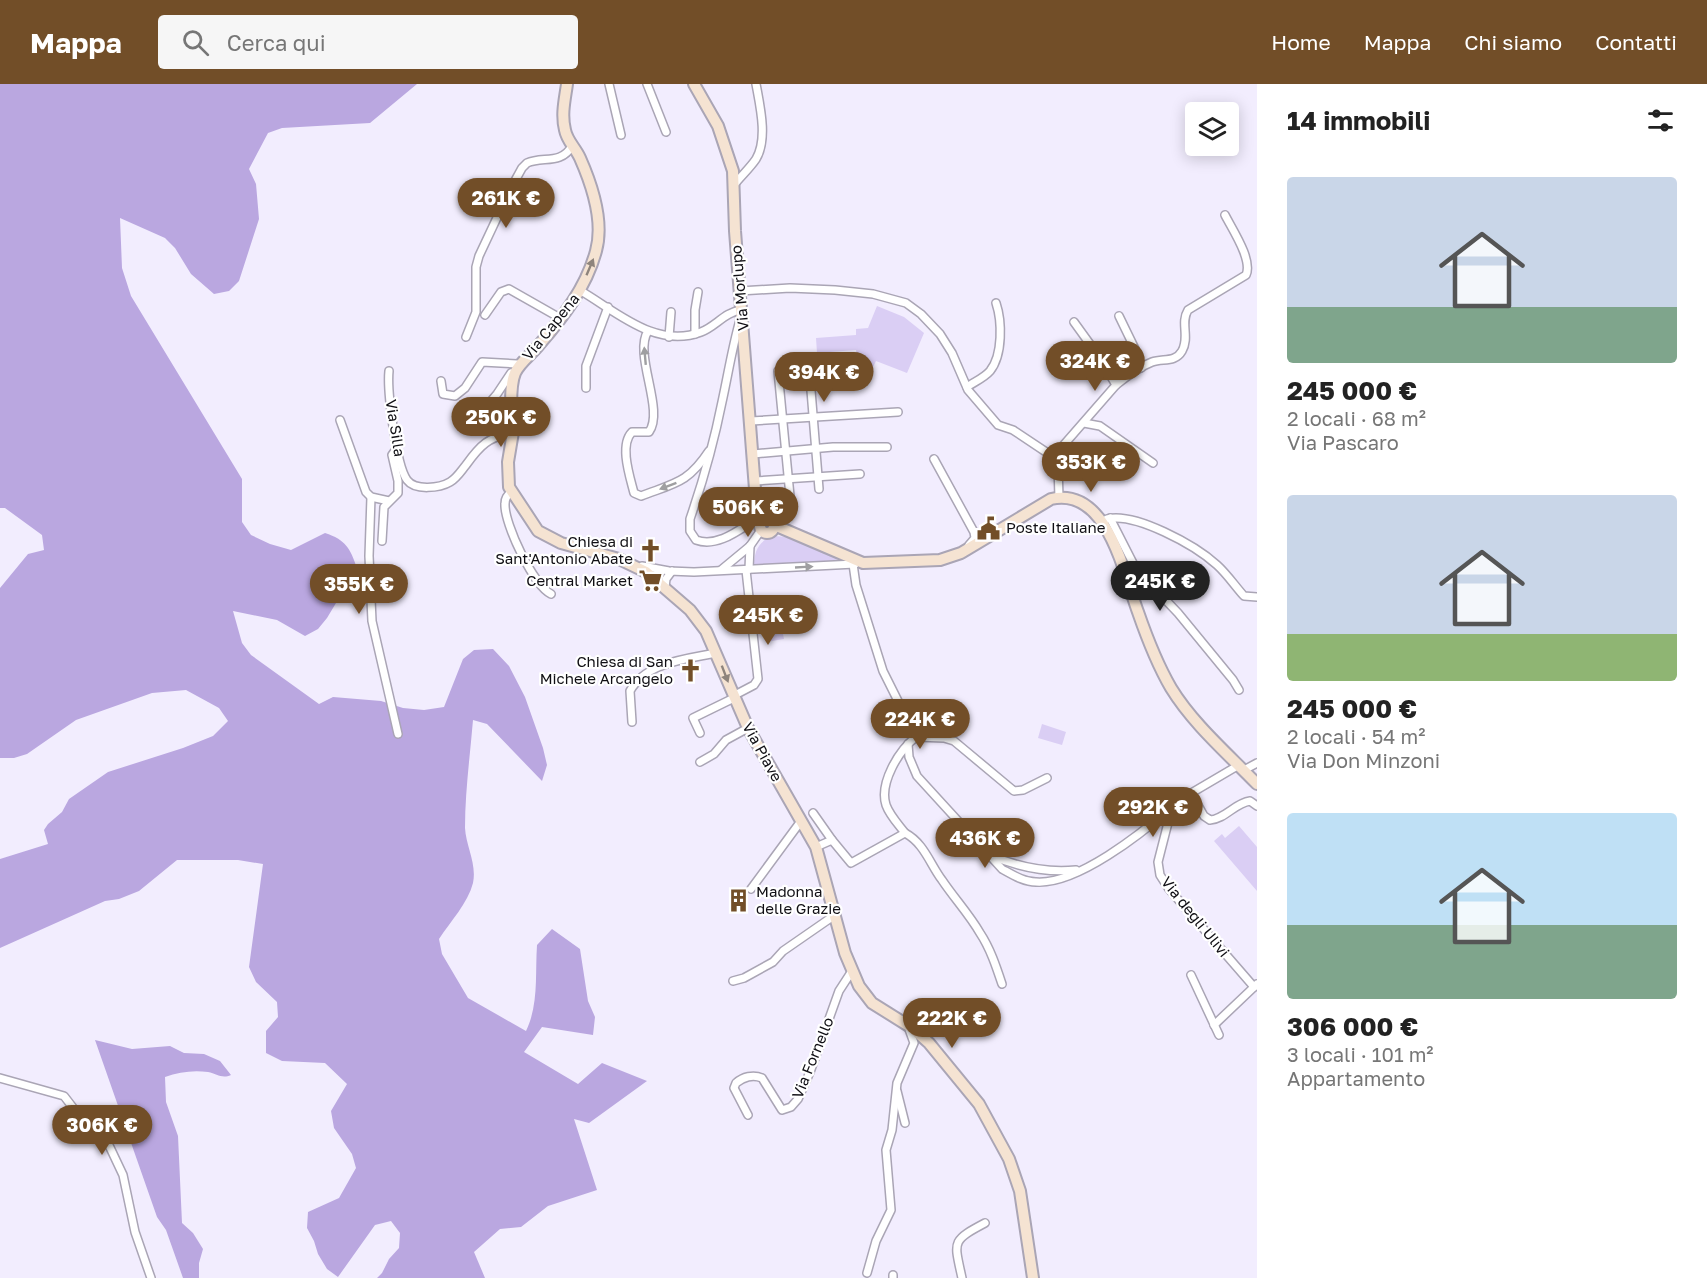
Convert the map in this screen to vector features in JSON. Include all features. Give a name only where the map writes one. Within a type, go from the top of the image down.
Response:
[{"type":"main road","name":"Via Capena","points":[[519,364],[535,350],[581,291],[596,250],[599,227],[590,186],[580,158],[566,135],[563,122],[567,84]]},
{"type":"main road","name":"Via Morlupo","points":[[694,84],[721,133],[730,159],[734,184],[734,220],[759,524]]},
{"type":"main road","points":[[511,492],[508,464],[513,430],[512,384],[519,364]]},
{"type":"main road","name":"Via Piave","points":[[511,492],[538,531],[561,543],[591,553],[617,558],[650,574],[697,617],[710,639],[748,729],[816,847],[834,915],[852,971],[862,991],[870,1001],[905,1023],[926,1040],[979,1104],[1009,1159],[1020,1191],[1033,1278]]},
{"type":"main road","points":[[759,524],[763,519],[772,522],[858,564],[929,561],[960,553],[1043,503],[1059,498],[1080,503],[1106,520],[1150,644],[1167,680],[1185,709],[1250,768],[1257,784]]},
{"type":"main road","points":[[757,501],[772,522]]},
{"type":"street","points":[[609,84],[621,135]]},
{"type":"street","points":[[647,84],[666,132]]},
{"type":"street","points":[[734,184],[754,161],[760,148],[762,132],[756,84]]},
{"type":"street","points":[[466,336],[476,312],[478,259],[517,175],[529,162],[560,158],[566,155],[572,146]]},
{"type":"street","points":[[1054,456],[1116,385],[1155,361],[1169,360],[1178,356],[1185,343],[1185,318],[1188,310],[1248,273],[1247,260],[1225,215]]},
{"type":"street","points":[[740,291],[790,288],[873,294],[902,302],[921,314],[940,333],[952,353],[966,387],[1000,427],[1013,430],[1054,456],[1058,465],[1059,498]]},
{"type":"street","points":[[485,315],[501,292],[508,289],[560,318]]},
{"type":"street","points":[[581,291],[648,331],[669,337],[695,334],[709,329],[732,312],[742,313],[732,346],[711,449],[690,519],[691,534],[699,541],[714,541],[759,524]]},
{"type":"street","points":[[695,334],[694,310],[698,292]]},
{"type":"street","points":[[966,387],[987,374],[994,364],[1001,325],[996,303]]},
{"type":"street","points":[[586,388],[586,366],[608,307]]},
{"type":"street","points":[[669,337],[671,312]]},
{"type":"street","points":[[1119,316],[1135,349],[1141,368]]},
{"type":"street","points":[[1074,322],[1116,385]]},
{"type":"street","points":[[648,331],[644,345],[652,396],[652,427],[649,432],[634,431],[628,436],[626,457],[634,493],[641,496],[688,477],[711,449]]},
{"type":"street","points":[[441,381],[443,394],[455,396],[465,388],[482,362],[519,364]]},
{"type":"street","points":[[469,427],[519,364]]},
{"type":"street","name":"Via Silla","points":[[389,371],[397,448],[405,477],[410,483],[421,487],[432,487],[451,482],[479,448],[492,438],[513,430]]},
{"type":"street","points":[[778,371],[790,496]]},
{"type":"street","points":[[810,378],[819,489]]},
{"type":"street","points":[[751,421],[898,412]]},
{"type":"street","points":[[340,420],[364,488],[371,497],[389,501]]},
{"type":"street","points":[[1084,423],[1100,426],[1153,463]]},
{"type":"street","points":[[753,454],[816,448],[887,447]]},
{"type":"street","points":[[382,541],[383,512],[389,501],[398,493],[392,454],[397,448]]},
{"type":"street","points":[[934,459],[975,533],[973,541],[960,553]]},
{"type":"street","points":[[755,481],[860,474]]},
{"type":"street","points":[[511,492],[505,502],[510,530],[540,585],[551,594]]},
{"type":"street","points":[[371,497],[369,556],[372,621],[398,734]]},
{"type":"street","points":[[1239,690],[1178,613],[1134,566],[1106,520],[1129,519],[1179,540],[1214,562],[1244,596],[1257,597]]},
{"type":"street","points":[[700,733],[690,719],[754,685],[758,679],[747,570],[750,546],[759,524]]},
{"type":"street","points":[[721,570],[750,546]]},
{"type":"street","points":[[733,560],[736,570]]},
{"type":"street","points":[[631,564],[672,571],[747,570],[858,564],[856,585],[885,677],[916,737]]},
{"type":"street","points":[[664,587],[672,571]]},
{"type":"street","points":[[632,722],[630,691],[647,674],[663,665],[716,653]]},
{"type":"street","points":[[700,762],[714,754],[726,740],[748,729]]},
{"type":"street","points":[[1002,984],[979,930],[942,882],[922,847],[914,838],[905,833],[888,810],[885,796],[890,774],[908,744],[916,737],[954,741],[1014,791],[1023,790],[1047,778]]},
{"type":"street","points":[[908,744],[909,757],[917,776],[988,854],[1002,869],[1016,878],[1037,883],[1068,876],[1082,869],[1119,849],[1191,793],[1250,768]]},
{"type":"street","points":[[1191,793],[1204,816],[1210,820],[1216,819],[1245,802],[1250,801],[1257,806]]},
{"type":"street","name":"Via degli Ulivi","points":[[1172,807],[1158,862],[1161,878],[1256,986]]},
{"type":"street","points":[[813,813],[851,863],[905,833]]},
{"type":"street","points":[[751,889],[801,821]]},
{"type":"street","points":[[816,847],[832,840]]},
{"type":"street","points":[[988,854],[1020,866],[1056,872],[1082,869]]},
{"type":"street","points":[[733,981],[747,977],[775,961],[785,950],[834,915]]},
{"type":"street","name":"Via Fornello","points":[[748,1115],[734,1086],[746,1077],[762,1078],[782,1110],[788,1109],[796,1102],[810,1072],[839,991],[852,971]]},
{"type":"street","points":[[1191,975],[1219,1035]]},
{"type":"street","points":[[1214,1025],[1256,986]]},
{"type":"street","points":[[867,1273],[876,1241],[891,1210],[885,1154],[892,1130],[897,1083],[914,1042],[905,1023]]},
{"type":"street","points":[[0,1078],[64,1096],[74,1109],[95,1125],[106,1139],[123,1175],[135,1232],[151,1278]]},
{"type":"street","points":[[897,1083],[905,1123]]},
{"type":"street","points":[[962,1278],[956,1249],[958,1239],[986,1223]]},
{"type":"shaded area","points":[[0,84],[417,84],[370,123],[282,128],[268,133],[249,169],[256,184],[259,219],[239,281],[229,291],[214,294],[191,274],[175,248],[165,238],[120,218],[122,268],[131,296],[242,479],[242,522],[251,535],[291,550],[325,533],[343,542],[357,568],[327,618],[318,629],[305,636],[277,620],[233,611],[242,643],[251,655],[319,704],[333,697],[381,701],[403,708],[424,710],[444,707],[463,659],[474,650],[493,649],[509,666],[525,697],[547,765],[542,781],[487,724],[473,720],[465,828],[474,876],[471,890],[463,905],[439,939],[442,954],[468,998],[526,1031],[535,1000],[537,945],[552,929],[580,949],[588,1001],[595,1017],[593,1035],[542,1027],[524,1052],[578,1084],[602,1063],[647,1081],[589,1123],[574,1119],[597,1190],[548,1206],[521,1227],[500,1229],[474,1252],[485,1278],[377,1278],[399,1248],[400,1233],[391,1221],[375,1225],[338,1277],[327,1269],[318,1254],[307,1228],[308,1212],[339,1198],[356,1168],[352,1154],[334,1128],[331,1111],[347,1084],[325,1063],[282,1061],[266,1053],[266,1031],[278,1017],[277,1002],[256,982],[249,967],[263,864],[238,860],[177,860],[139,891],[119,899],[105,901],[0,948],[0,859],[48,844],[44,830],[48,824],[62,812],[69,799],[108,772],[213,736],[228,721],[219,708],[186,690],[152,693],[76,720],[27,754],[14,758],[0,758],[0,588],[28,554],[44,550],[42,535],[5,508],[0,508]]},
{"type":"shaded area","points":[[877,306],[904,317],[924,333],[907,373],[876,361],[873,367],[857,360],[856,350],[817,353],[816,338],[856,335],[856,329],[868,328]]},
{"type":"shaded area","points":[[774,536],[790,538],[807,544],[837,558],[836,562],[754,566],[758,547],[765,540]]},
{"type":"shaded area","points":[[778,610],[784,639],[766,642],[761,613]]},
{"type":"shaded area","points":[[1042,724],[1066,732],[1062,745],[1038,738]]},
{"type":"shaded area","points":[[1239,826],[1257,847],[1257,891],[1214,841],[1222,834],[1225,838]]},
{"type":"shaded area","points":[[95,1040],[132,1049],[170,1046],[184,1053],[204,1054],[220,1061],[231,1075],[222,1076],[191,1071],[165,1077],[166,1102],[178,1136],[182,1223],[193,1233],[203,1249],[199,1263],[199,1278],[183,1278],[166,1230],[157,1217]]},
{"type":"place","name":"Poste Italiane","points":[[988,528]]},
{"type":"place","name":"Chiesa di Sant'Antonio Abate","points":[[651,551]]},
{"type":"place","name":"Central Market","points":[[651,581]]},
{"type":"place","name":"Chiesa di San Michele Arcangelo","points":[[691,671]]},
{"type":"place","name":"Madonna delle Grazie","points":[[738,901]]}]
